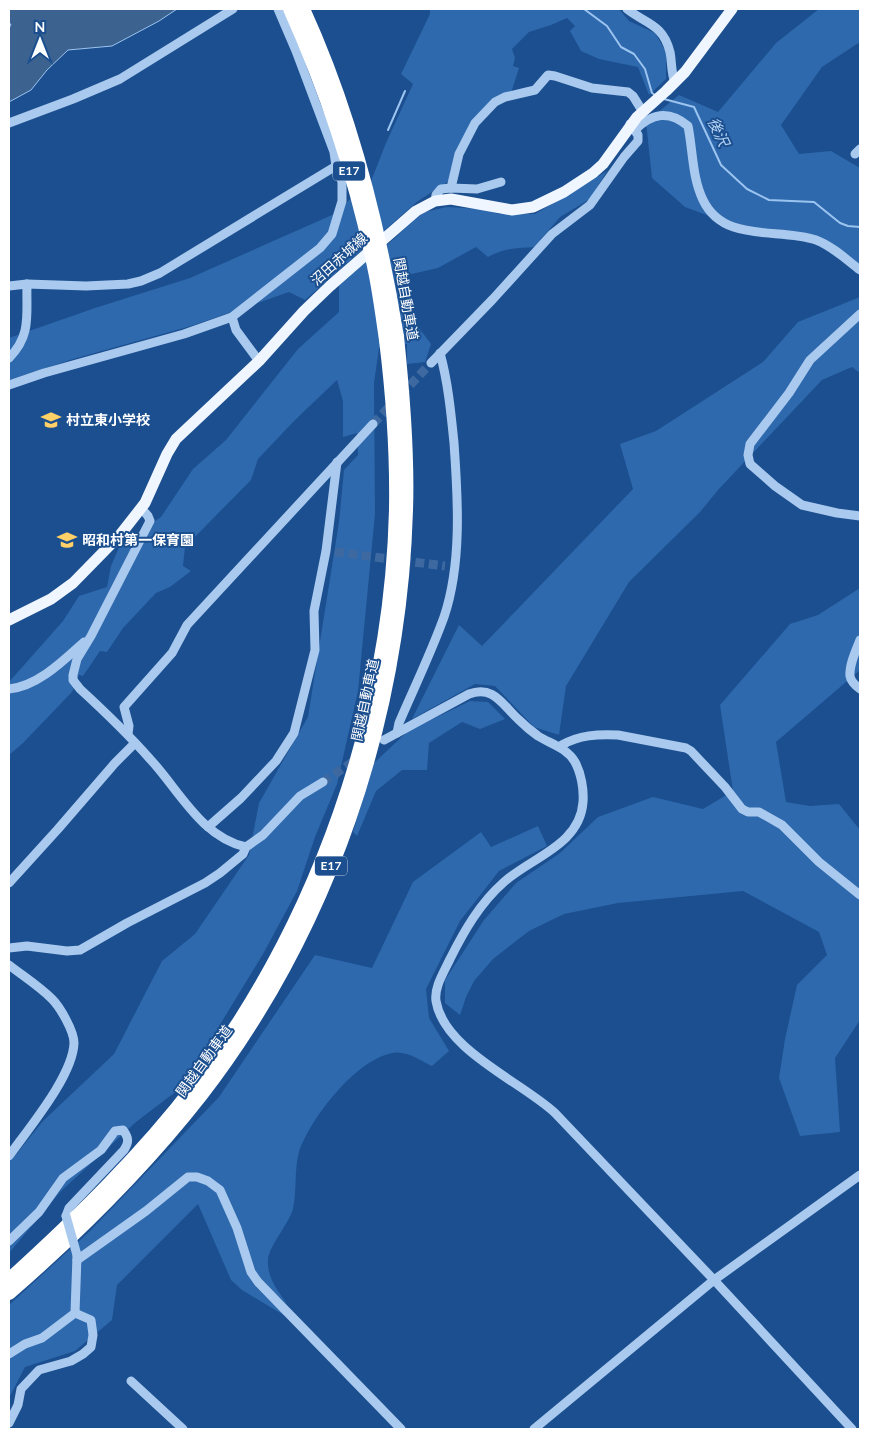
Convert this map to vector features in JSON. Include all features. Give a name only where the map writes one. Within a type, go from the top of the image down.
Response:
[{"type":"highway","name":"関越自動車道","points":[[9,1294],[50,1257],[154,1152],[201,1094],[250,1024],[279,975],[304,927],[330,868],[355,800],[376,732],[394,640],[402,572],[407,453],[403,392],[392,338],[361,212],[343,149],[321,86],[290,9]]},
{"type":"highway","name":"関越自動車道","points":[[9,1280],[80,1214],[145,1146],[214,1059],[272,967],[316,875],[352,779],[376,682],[392,572],[396,511],[392,338],[387,273],[369,199],[332,81],[303,9]]},
{"type":"main road","name":"沼田赤城線","points":[[9,620],[52,599],[73,583],[142,509],[167,454],[176,439],[259,361],[330,286],[404,220],[427,204],[451,199],[512,210],[533,207],[547,202],[593,173],[646,109],[670,87],[695,59],[732,9]]},
{"type":"street","points":[[9,123],[73,99],[120,78],[233,9]]},
{"type":"street","points":[[9,385],[44,372],[184,334],[232,317],[320,248],[332,234],[342,201],[343,191],[334,152],[278,9]]},
{"type":"street","points":[[628,9],[648,21],[663,34],[668,46],[670,87]]},
{"type":"street","points":[[451,188],[459,154],[475,123],[495,102],[505,97],[535,90],[548,75],[592,88],[628,92],[646,109]]},
{"type":"street","points":[[431,363],[552,234],[590,205],[624,156],[638,141],[638,135],[633,127],[658,115],[669,116],[682,121],[688,126],[698,186],[712,214],[734,229],[817,240],[860,270]]},
{"type":"street","points":[[9,286],[27,284],[86,286],[128,284],[141,281],[184,258],[336,166]]},
{"type":"street","points":[[435,201],[436,195],[441,189],[477,189],[501,182]]},
{"type":"street","points":[[9,358],[17,350],[26,333],[27,284]]},
{"type":"street","points":[[860,314],[810,360],[789,393],[750,444],[748,455],[750,464],[775,486],[802,505],[860,516]]},
{"type":"street","points":[[232,317],[236,330],[259,361]]},
{"type":"street","points":[[397,733],[399,723],[444,617],[452,581],[449,566],[458,496],[452,424],[440,353]]},
{"type":"street","points":[[128,734],[129,726],[124,710],[127,703],[172,652],[187,625],[373,424]]},
{"type":"street","points":[[208,827],[242,798],[276,760],[294,733],[315,650],[314,611],[330,551],[337,462]]},
{"type":"street","points":[[142,509],[150,520],[77,660],[73,680],[152,760],[190,809],[208,827],[227,840],[246,847]]},
{"type":"street","points":[[9,690],[20,688],[43,675],[91,636]]},
{"type":"street","points":[[860,640],[850,676],[853,683],[860,689]]},
{"type":"street","points":[[384,740],[469,694],[485,691],[497,698],[525,726],[561,748],[574,761],[583,788],[583,811],[580,822],[570,835],[550,851],[519,870],[489,896],[458,942],[437,987],[436,999],[439,1012],[453,1034],[485,1063],[544,1102],[555,1113],[852,1429]]},
{"type":"street","points":[[561,748],[567,742],[578,738],[608,735],[628,737],[691,751],[719,780],[742,809],[748,812],[759,812],[782,825],[819,862],[860,895]]},
{"type":"street","points":[[9,882],[135,743]]},
{"type":"street","points":[[9,948],[26,946],[80,950],[205,883],[220,873],[243,854],[246,847],[263,835],[300,796],[323,782]]},
{"type":"street","points":[[9,966],[52,999],[68,1024],[74,1042],[68,1066],[59,1084],[40,1114],[9,1156]]},
{"type":"street","points":[[9,1241],[39,1212],[63,1178],[101,1150],[115,1131],[123,1130],[127,1136],[128,1143],[124,1150],[69,1208],[66,1216],[77,1258],[75,1313]]},
{"type":"street","points":[[534,1429],[714,1280],[860,1175]]},
{"type":"street","points":[[77,1258],[146,1212],[188,1177],[197,1177],[208,1181],[220,1190],[237,1228],[252,1272],[258,1282],[402,1429]]},
{"type":"street","points":[[9,1354],[24,1344],[42,1338],[75,1313]]},
{"type":"street","points":[[9,1422],[18,1405],[21,1389],[39,1370],[71,1360],[83,1354],[91,1346],[93,1335],[91,1320],[75,1313]]},
{"type":"street","points":[[130,1381],[183,1429]]},
{"type":"shaded area","points":[[9,9],[177,9],[159,21],[112,46],[68,50],[47,70],[31,90],[9,102],[9,29],[11,24],[9,24]]},
{"type":"shaded area","points":[[430,9],[619,9],[629,21],[655,33],[666,52],[666,79],[649,95],[638,67],[599,59],[581,51],[570,31],[575,26],[567,18],[529,32],[512,49],[515,58],[513,66],[519,68],[511,93],[485,107],[449,181],[418,201],[305,300],[289,292],[191,326],[73,359],[9,380],[9,338],[190,278],[332,215],[371,181],[413,84],[401,74],[430,14]]},
{"type":"shaded area","points":[[819,9],[860,9],[860,42],[822,67],[781,125],[799,154],[831,151],[860,168],[860,265],[819,238],[736,226],[685,207],[652,178],[646,122],[679,95],[718,112],[776,43]]},
{"type":"shaded area","points":[[607,171],[590,199],[560,217],[536,247],[505,250],[488,257],[476,247],[438,268],[407,275],[403,307],[431,344],[425,362],[407,364],[407,344],[379,348],[374,383],[375,514],[358,691],[337,784],[315,837],[297,891],[263,954],[182,1087],[136,1122],[60,1192],[9,1253],[9,1163],[43,1121],[114,1054],[162,961],[195,934],[249,855],[259,803],[308,717],[339,522],[344,470],[358,455],[357,433],[343,437],[343,401],[337,380],[258,459],[251,480],[185,547],[183,566],[191,571],[170,587],[156,593],[123,628],[107,652],[100,651],[83,676],[79,675],[72,692],[9,755],[9,682],[63,621],[79,596],[107,587],[111,566],[120,545],[161,517],[193,469],[226,440],[298,349],[339,312],[339,284],[395,238],[420,213],[447,207],[481,209],[499,214],[535,214]]},
{"type":"shaded area","points":[[860,297],[860,373],[852,367],[822,380],[718,490],[700,512],[629,582],[566,686],[559,735],[534,727],[495,686],[475,684],[412,719],[459,625],[482,646],[633,489],[620,444],[656,431],[763,362],[798,322]]},
{"type":"shaded area","points":[[860,588],[860,670],[776,742],[786,802],[810,806],[839,804],[860,830],[860,1020],[835,1058],[840,1132],[800,1136],[779,1078],[785,1039],[797,985],[827,955],[819,932],[743,891],[618,903],[564,914],[529,931],[493,959],[474,981],[460,1015],[445,1003],[445,980],[484,920],[516,883],[560,853],[598,817],[653,797],[703,809],[733,791],[720,705],[790,624],[818,615]]},
{"type":"shaded area","points":[[470,701],[488,702],[505,719],[480,729],[462,722],[429,743],[427,770],[402,770],[376,791],[357,836],[353,832],[373,764],[408,731]]},
{"type":"shaded area","points":[[538,826],[547,846],[499,871],[460,921],[426,989],[429,1018],[449,1051],[432,1066],[408,1054],[398,1052],[379,1058],[364,1066],[350,1078],[336,1092],[313,1123],[297,1159],[293,1209],[271,1249],[268,1260],[271,1278],[287,1304],[263,1282],[256,1287],[287,1317],[242,1290],[231,1280],[198,1204],[117,1285],[112,1320],[75,1351],[25,1367],[9,1398],[9,1305],[90,1231],[219,1097],[315,955],[372,968],[413,882],[481,832],[491,847]]},
{"type":"waterway","name":"後沢","points":[[584,9],[607,26],[621,47],[634,54],[645,69],[652,93],[655,95]]},
{"type":"waterway","points":[[388,130],[405,91]]},
{"type":"waterway","name":"後沢","points":[[664,99],[694,107],[721,165],[747,189],[769,200],[814,202],[840,223],[860,227]]},
{"type":"tunnel","points":[[373,424],[431,363]]},
{"type":"tunnel","points":[[335,552],[445,566]]},
{"type":"tunnel","points":[[323,782],[357,759]]},
{"type":"place","name":"村立東小学校","points":[[51,420]]},
{"type":"place","name":"昭和村第一保育園","points":[[67,540]]}]
